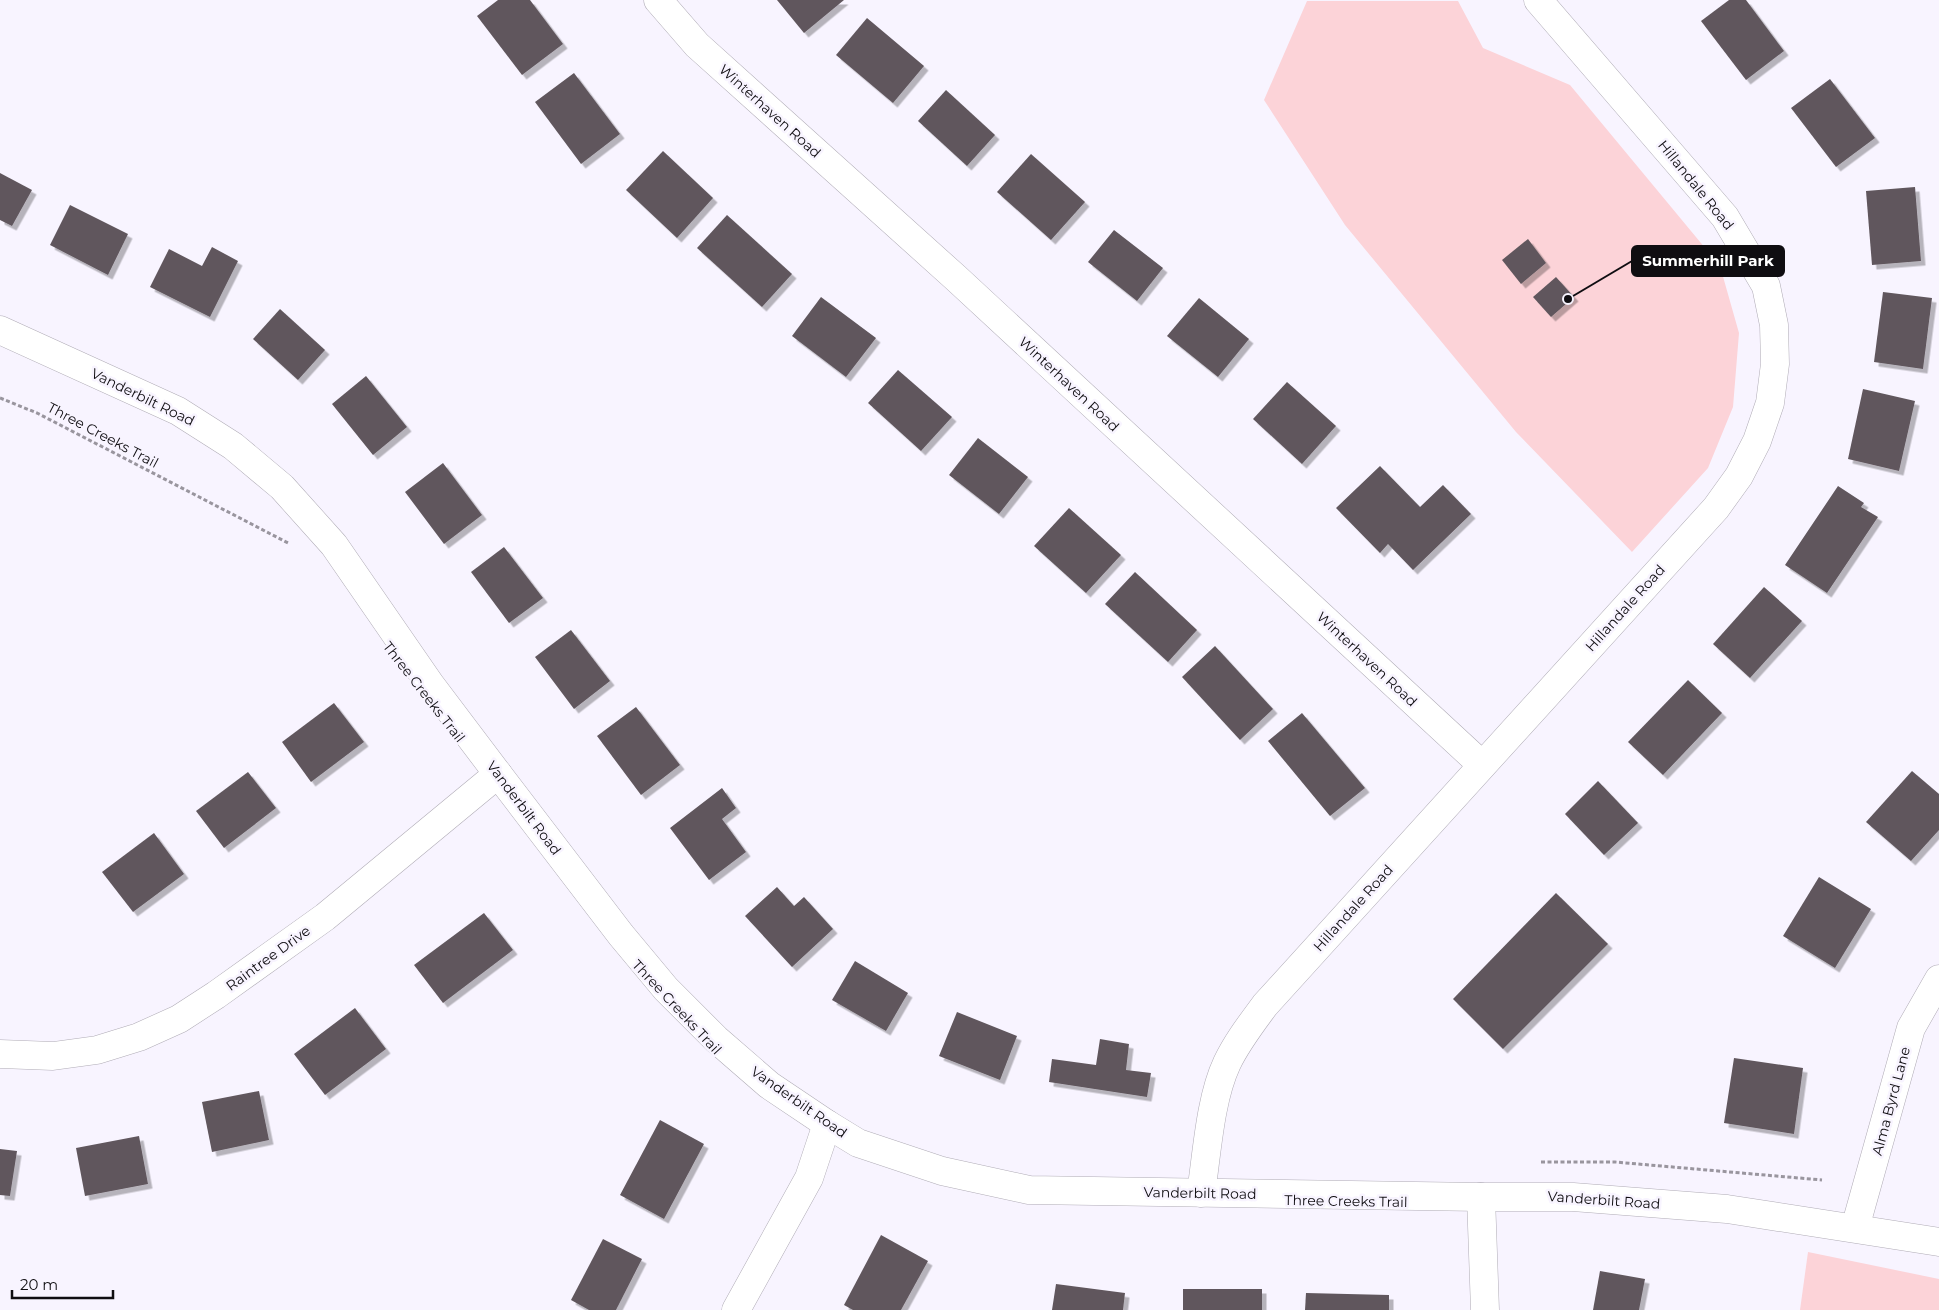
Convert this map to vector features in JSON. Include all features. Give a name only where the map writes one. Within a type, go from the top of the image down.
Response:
[{"type":"street","name":"Winterhaven Road","points":[[658,0],[697,45],[964,285],[1482,765]]},
{"type":"street","name":"Hillandale Road","points":[[1202,1193],[1216,1099],[1226,1065],[1243,1033],[1265,1005],[1716,508],[1740,476],[1758,441],[1770,403],[1775,364],[1774,324],[1766,286],[1725,217],[1538,0]]},
{"type":"street","name":"Vanderbilt Road","points":[[0,330],[178,411],[233,446],[282,487],[334,545],[430,684],[621,935],[666,989],[716,1039],[769,1085],[858,1143],[942,1171],[1029,1190],[1481,1197],[1573,1196],[1727,1208],[1939,1242]]},
{"type":"street","name":"Raintree Drive","points":[[0,1054],[53,1056],[97,1050],[139,1038],[179,1019],[216,995],[325,917],[498,774]]},
{"type":"street","name":"Alma Byrd Lane","points":[[1856,1228],[1911,1028],[1939,979]]},
{"type":"street","points":[[736,1310],[809,1178],[827,1124]]},
{"type":"street","points":[[1481,1197],[1485,1310]]},
{"type":"path","name":"Three Creeks Trail","points":[[0,398],[37,413],[300,550],[334,545]]},
{"type":"path","points":[[1541,1162],[1615,1162],[1822,1180]]},
{"type":"shaded area","points":[[1307,1],[1458,1],[1483,48],[1570,85],[1720,266],[1739,333],[1733,407],[1708,468],[1632,552],[1516,432],[1345,225],[1264,100]]},
{"type":"shaded area","points":[[1808,1252],[1939,1279],[1939,1310],[1800,1310]]},
{"type":"building","points":[[498,0],[530,0],[563,44],[522,75],[477,16]]},
{"type":"building","points":[[777,0],[844,0],[804,33]]},
{"type":"building","points":[[1729,0],[1746,0],[1784,51],[1746,80],[1701,21]]},
{"type":"building","points":[[867,18],[924,66],[893,103],[836,55]]},
{"type":"building","points":[[574,73],[620,134],[581,164],[535,102]]},
{"type":"building","points":[[1830,79],[1875,138],[1836,167],[1791,108]]},
{"type":"building","points":[[946,90],[995,135],[967,166],[918,121]]},
{"type":"building","points":[[663,151],[713,198],[677,238],[626,190]]},
{"type":"building","points":[[1031,154],[1085,202],[1051,240],[997,192]]},
{"type":"building","points":[[0,173],[32,190],[12,226],[0,220]]},
{"type":"building","points":[[1915,187],[1921,261],[1872,265],[1866,191]]},
{"type":"building","points":[[70,205],[128,234],[108,275],[50,245]]},
{"type":"building","points":[[727,215],[792,274],[762,307],[697,248]]},
{"type":"building","points":[[1114,230],[1163,268],[1137,301],[1088,262]]},
{"type":"building","points":[[1528,239],[1546,263],[1521,284],[1502,260]]},
{"type":"building","points":[[212,247],[238,261],[210,317],[150,287],[169,249],[202,266]]},
{"type":"building","points":[[1556,277],[1574,297],[1551,317],[1533,297]]},
{"type":"building","points":[[1883,292],[1932,298],[1923,369],[1874,362]]},
{"type":"building","points":[[821,297],[876,338],[846,377],[792,336]]},
{"type":"building","points":[[1199,298],[1249,339],[1218,377],[1167,336]]},
{"type":"building","points":[[280,309],[325,350],[298,380],[253,339]]},
{"type":"building","points":[[898,370],[952,417],[921,451],[868,403]]},
{"type":"building","points":[[366,376],[407,427],[373,455],[332,404]]},
{"type":"building","points":[[1287,382],[1336,426],[1302,464],[1253,419]]},
{"type":"building","points":[[1863,389],[1915,401],[1899,471],[1848,459]]},
{"type":"building","points":[[978,438],[1028,477],[999,514],[949,475]]},
{"type":"building","points":[[443,463],[482,515],[444,544],[405,492]]},
{"type":"building","points":[[1380,466],[1420,507],[1443,485],[1471,514],[1413,570],[1388,544],[1380,553],[1336,508]]},
{"type":"building","points":[[1838,486],[1864,503],[1861,507],[1878,517],[1827,593],[1785,565]]},
{"type":"building","points":[[1069,508],[1121,555],[1086,593],[1034,546]]},
{"type":"building","points":[[504,547],[543,598],[509,623],[471,572]]},
{"type":"building","points":[[1135,572],[1197,630],[1168,662],[1105,604]]},
{"type":"building","points":[[1764,587],[1802,621],[1750,678],[1713,644]]},
{"type":"building","points":[[571,630],[610,681],[574,709],[535,657]]},
{"type":"building","points":[[1215,646],[1273,709],[1240,740],[1182,677]]},
{"type":"building","points":[[1688,680],[1722,713],[1663,775],[1628,742]]},
{"type":"building","points":[[334,703],[364,742],[311,782],[282,742]]},
{"type":"building","points":[[636,707],[680,765],[641,795],[597,736]]},
{"type":"building","points":[[1302,713],[1365,788],[1330,816],[1268,741]]},
{"type":"building","points":[[1912,771],[1939,794],[1939,830],[1911,861],[1866,822]]},
{"type":"building","points":[[248,772],[276,808],[224,848],[196,811]]},
{"type":"building","points":[[1598,781],[1638,823],[1604,855],[1565,814]]},
{"type":"building","points":[[722,788],[736,808],[722,819],[746,852],[709,880],[670,828]]},
{"type":"building","points":[[154,833],[184,874],[133,912],[102,872]]},
{"type":"building","points":[[1819,877],[1871,909],[1835,968],[1783,936]]},
{"type":"building","points":[[777,887],[794,906],[804,897],[833,929],[792,967],[745,916]]},
{"type":"building","points":[[1556,893],[1608,944],[1503,1049],[1453,999]]},
{"type":"building","points":[[484,913],[513,950],[443,1003],[414,965]]},
{"type":"building","points":[[855,961],[908,993],[886,1031],[832,1000]]},
{"type":"building","points":[[355,1008],[386,1049],[325,1095],[294,1054]]},
{"type":"building","points":[[957,1012],[1017,1036],[1000,1080],[939,1056]]},
{"type":"building","points":[[1100,1039],[1129,1044],[1126,1070],[1151,1073],[1147,1097],[1049,1082],[1052,1059],[1096,1065]]},
{"type":"building","points":[[1734,1058],[1803,1068],[1794,1134],[1724,1123]]},
{"type":"building","points":[[259,1091],[269,1140],[212,1152],[202,1102]]},
{"type":"building","points":[[660,1120],[704,1144],[664,1219],[620,1195]]},
{"type":"building","points":[[139,1136],[148,1184],[85,1196],[76,1148]]},
{"type":"building","points":[[0,1149],[17,1151],[10,1196],[0,1195]]},
{"type":"building","points":[[881,1235],[928,1261],[901,1310],[853,1310],[844,1305]]},
{"type":"building","points":[[603,1239],[642,1259],[616,1310],[589,1310],[571,1300]]},
{"type":"building","points":[[1600,1271],[1645,1279],[1639,1310],[1593,1310]]},
{"type":"building","points":[[1056,1284],[1125,1293],[1123,1310],[1052,1310]]},
{"type":"building","points":[[1183,1289],[1262,1289],[1262,1310],[1183,1310]]},
{"type":"building","points":[[1306,1293],[1389,1295],[1389,1310],[1305,1310]]},
{"type":"place","name":"Summerhill Park","points":[[1568,299]]}]
